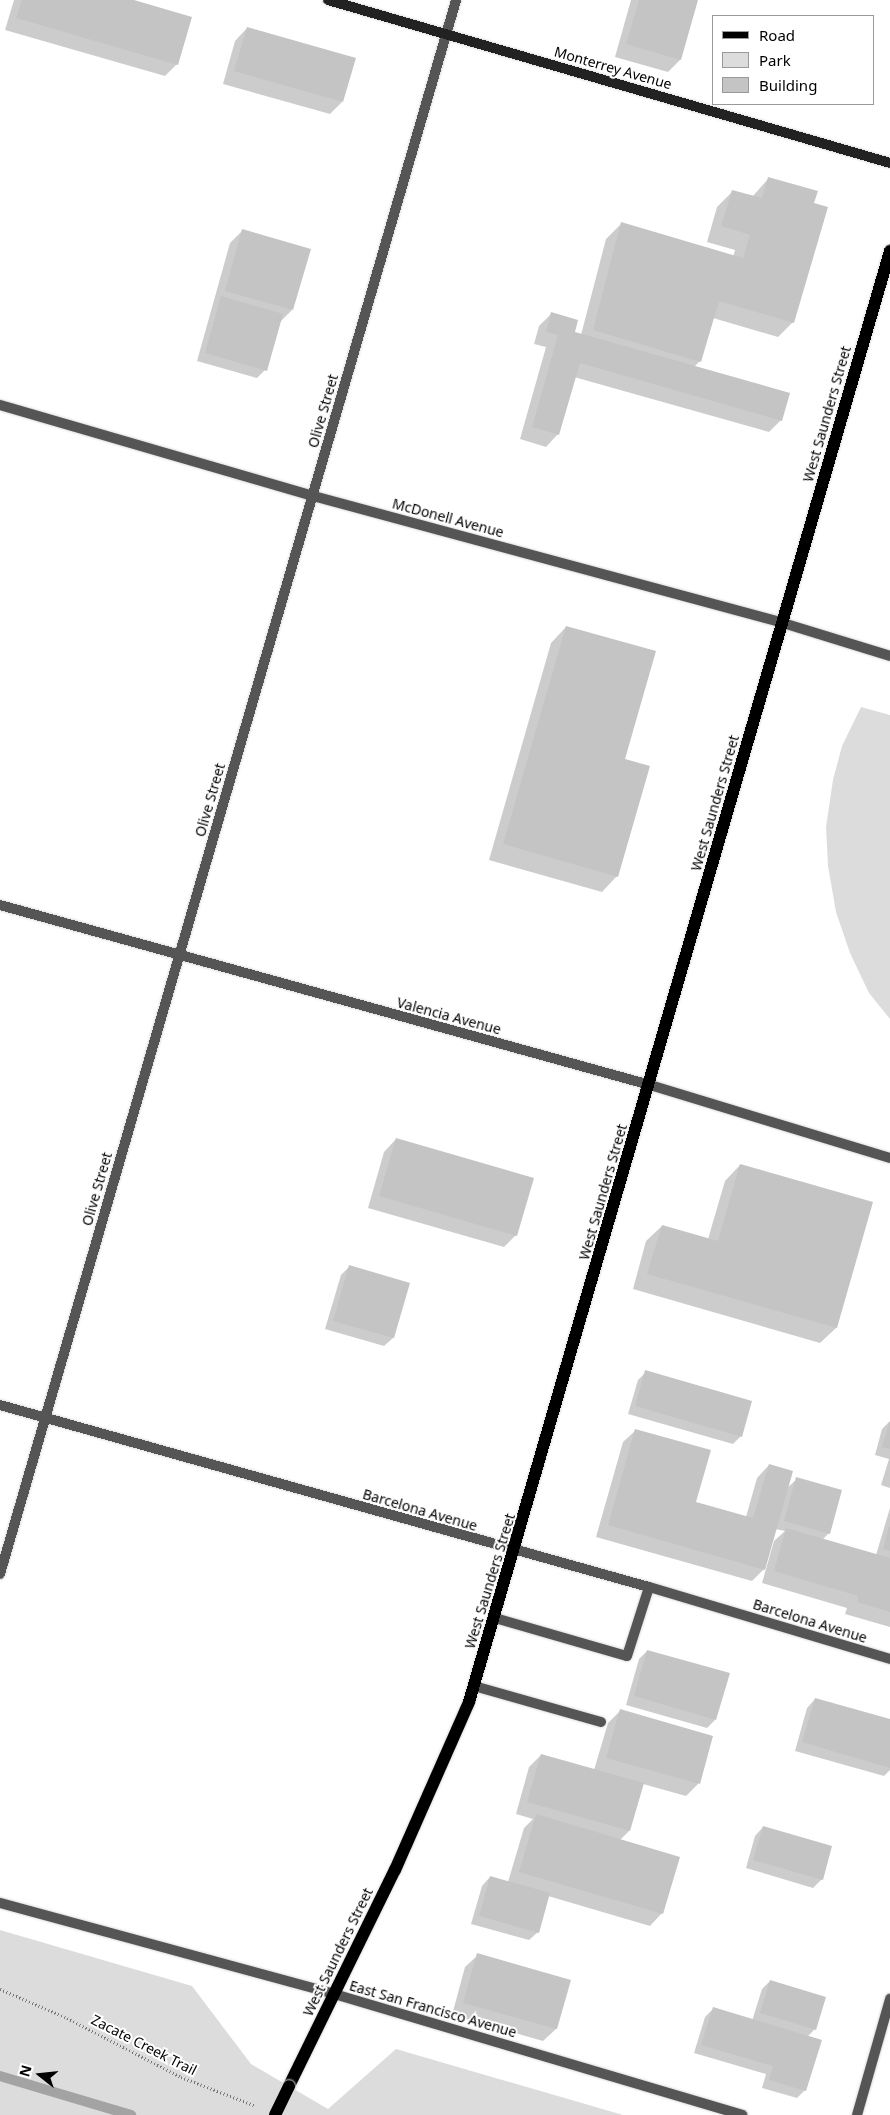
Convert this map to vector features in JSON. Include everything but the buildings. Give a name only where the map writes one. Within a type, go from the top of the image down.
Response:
[{"type":"main road","name":"West Saunders Street","points":[[275,2115],[441,1771],[474,1686],[650,1085],[890,250]]},
{"type":"street","name":"Monterrey Avenue","points":[[328,0],[890,163]]},
{"type":"street","name":"Olive Street","points":[[0,1574],[456,0]]},
{"type":"street","name":"McDonell Avenue","points":[[0,405],[312,496],[783,623],[890,656]]},
{"type":"street","name":"Valencia Avenue","points":[[0,905],[179,957],[650,1085],[890,1158]]},
{"type":"street","name":"Barcelona Avenue","points":[[0,1405],[515,1551],[649,1587],[890,1659]]},
{"type":"street","points":[[495,1618],[627,1656],[649,1587]]},
{"type":"street","points":[[474,1686],[601,1722]]},
{"type":"street","name":"East San Francisco Avenue","points":[[0,1904],[334,1994],[742,2115]]},
{"type":"street","points":[[857,2115],[890,1998]]},
{"type":"path","name":"Zacate Creek Trail","points":[[0,1989],[67,2018],[181,2077],[263,2109]]},
{"type":"green space","points":[[861,707],[890,715],[890,1019],[869,993],[850,953],[836,912],[828,866],[826,827],[833,780],[842,746]]},
{"type":"green space","points":[[0,1930],[192,1986],[251,2064],[328,2109],[396,2049],[623,2115],[0,2115]]},
{"type":"waterway","points":[[0,2076],[131,2115]]}]
